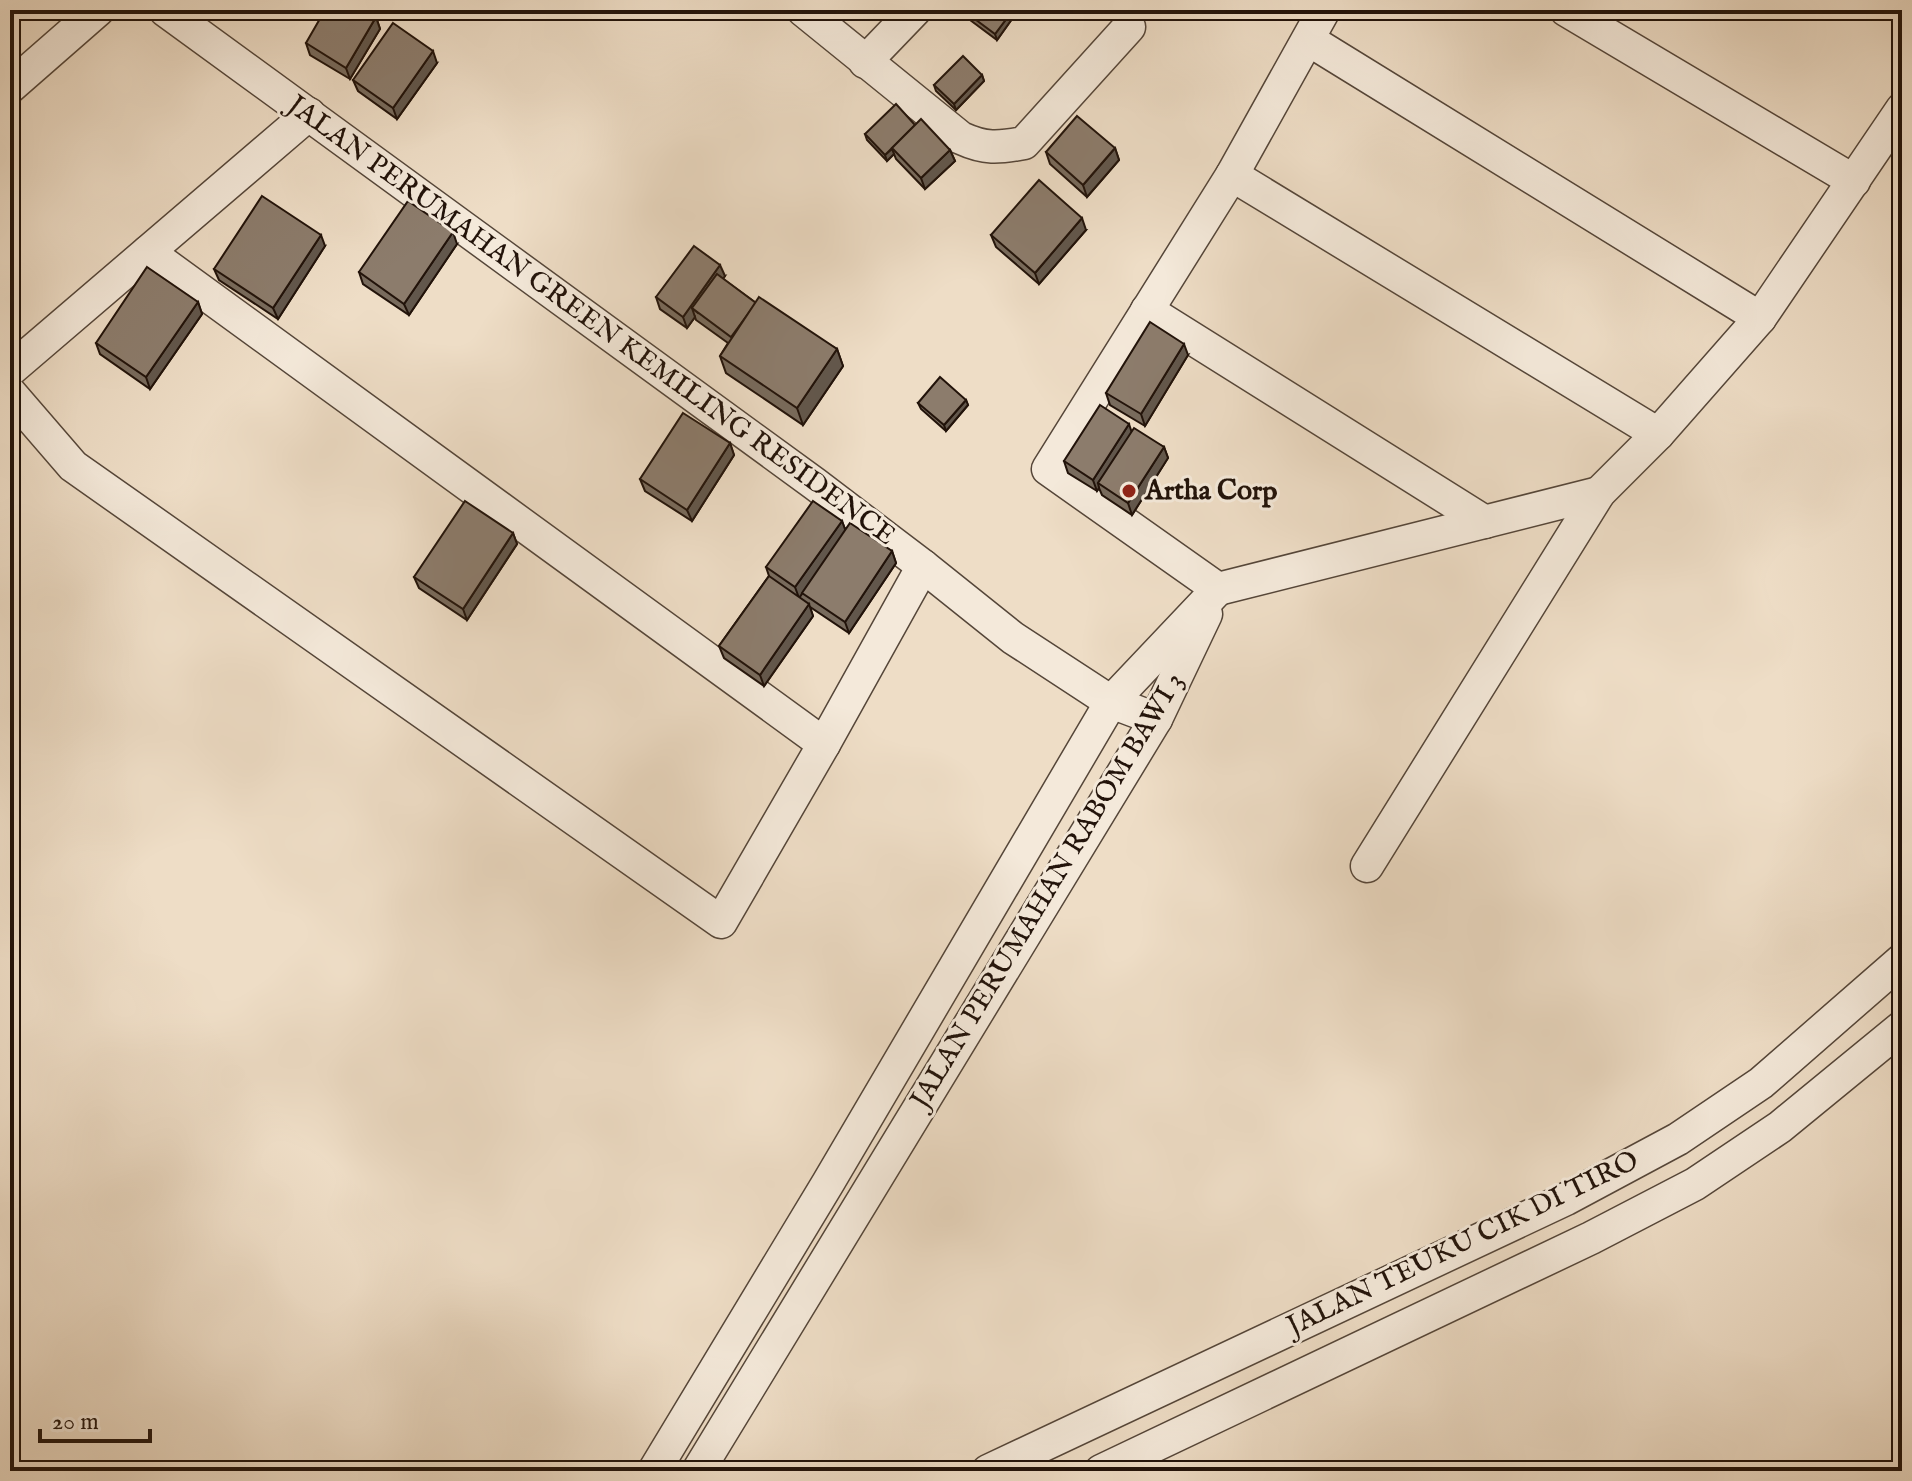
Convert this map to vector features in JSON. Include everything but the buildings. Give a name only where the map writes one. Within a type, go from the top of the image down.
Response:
[{"type":"street","points":[[10,87],[98,10]]},
{"type":"street","name":"JALAN PERUMAHAN GREEN KEMILING RESIDENCE","points":[[165,10],[815,484],[1013,638],[1111,702],[1156,719]]},
{"type":"street","points":[[803,10],[961,138],[978,146],[1002,147],[1024,143],[1129,27]]},
{"type":"street","points":[[865,62],[915,10]]},
{"type":"street","points":[[1324,10],[1232,175],[1048,469],[1218,589],[1599,493]]},
{"type":"street","points":[[1566,10],[1854,181]]},
{"type":"street","points":[[1309,40],[1760,318]]},
{"type":"street","points":[[1367,866],[1599,493],[1658,434],[1760,318],[1902,109]]},
{"type":"street","points":[[10,370],[309,114]]},
{"type":"street","points":[[1232,175],[1658,434]]},
{"type":"street","points":[[148,252],[824,744]]},
{"type":"street","points":[[1147,310],[1485,522]]},
{"type":"street","points":[[10,393],[73,466],[721,922],[923,566]]},
{"type":"street","name":"JALAN PERUMAHAN RABOM BAWI 3","points":[[654,1471],[828,1183],[1111,702],[1218,589]]},
{"type":"street","name":"JALAN PERUMAHAN RABOM BAWI 3","points":[[698,1471],[1156,719],[1218,589]]},
{"type":"street","name":"JALAN TEUKU CIK DI TIRO","points":[[988,1471],[1566,1199],[1678,1139],[1761,1083],[1902,960]]},
{"type":"street","name":"JALAN TEUKU CIK DI TIRO","points":[[1100,1471],[1591,1238],[1695,1184],[1780,1127],[1902,1027]]},
{"type":"street","points":[[1070,1432],[1100,1471]]},
{"type":"place","name":"Artha Corp","points":[[1129,491]]}]
